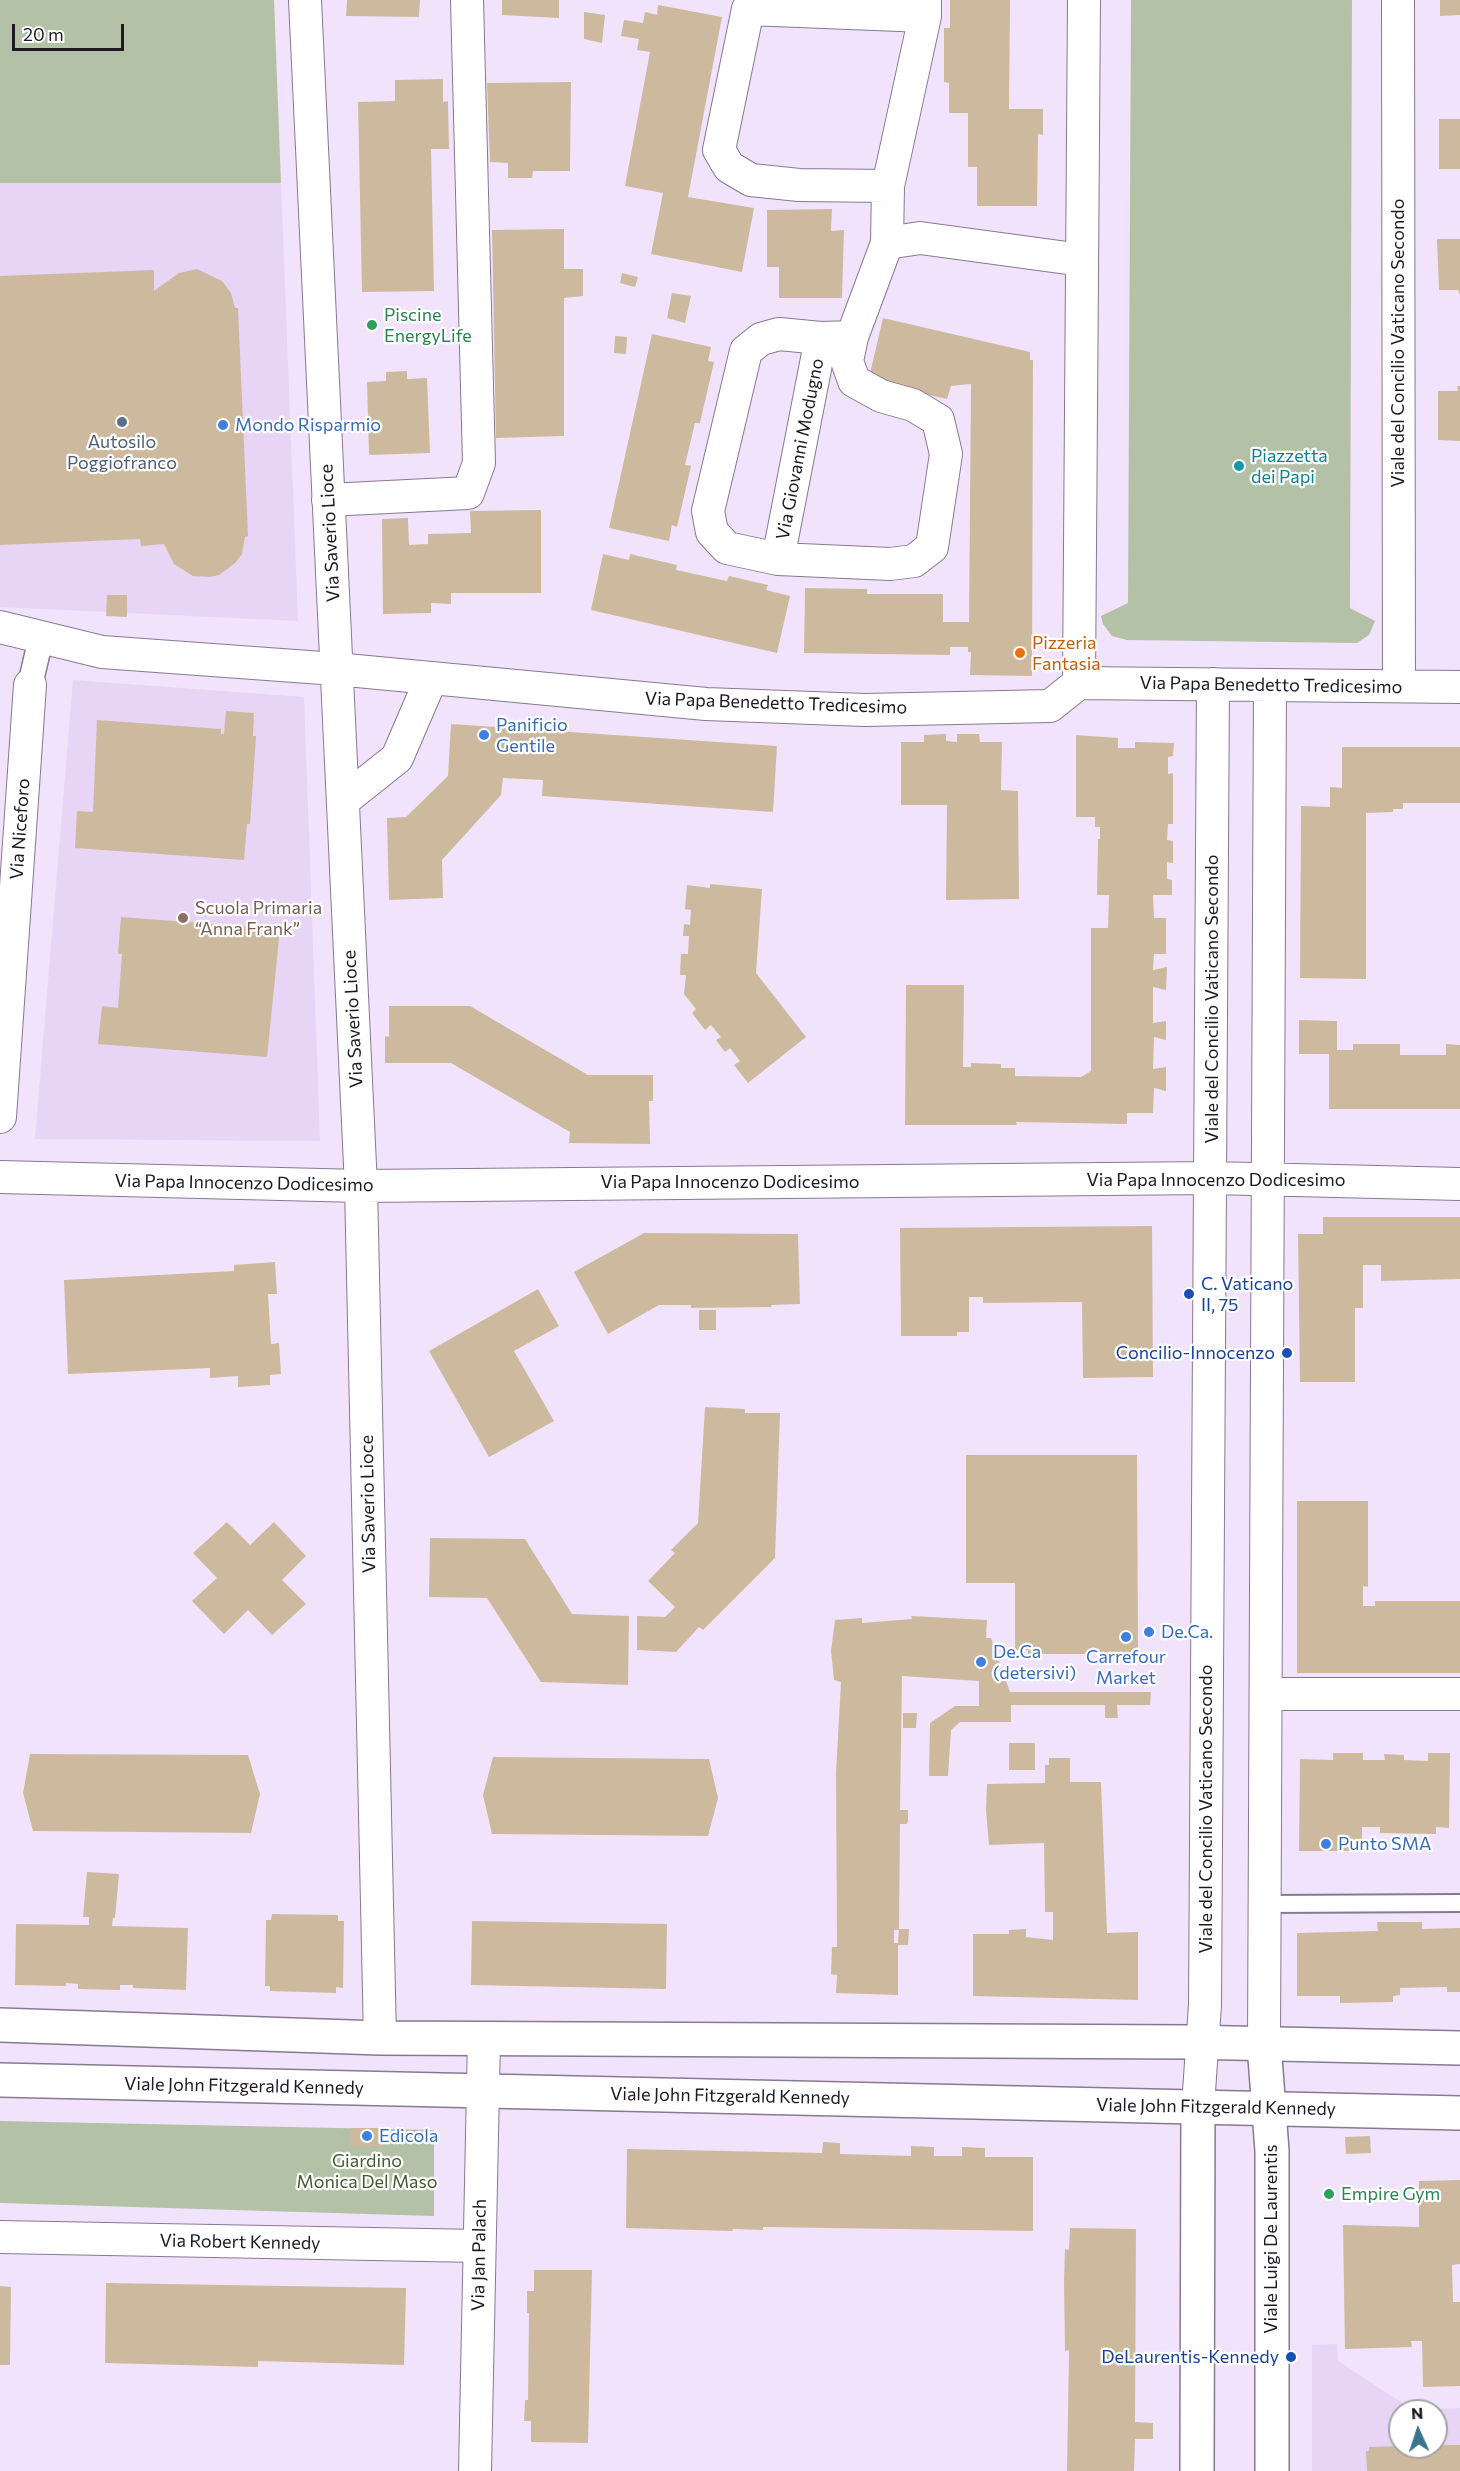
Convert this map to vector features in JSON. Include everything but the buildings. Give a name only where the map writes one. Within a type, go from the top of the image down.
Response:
[{"type":"main road","points":[[0,2025],[484,2040],[1203,2042],[1460,2048]]},
{"type":"main road","name":"Viale Luigi De Laurentis","points":[[1264,2044],[1270,2108],[1272,2471]]},
{"type":"main road","name":"Viale John Fitzgerald Kennedy","points":[[0,2080],[1460,2113]]},
{"type":"main road","points":[[1197,2471],[1198,2106]]},
{"type":"street","name":"Via Saverio Lioce","points":[[305,0],[361,1186],[380,2038]]},
{"type":"street","points":[[328,500],[468,493],[479,463],[467,0]]},
{"type":"street","points":[[1079,683],[1084,0]]},
{"type":"street","name":"Viale del Concilio Vaticano Secondo","points":[[1398,0],[1399,686]]},
{"type":"street","name":"Via Giovanni Modugno","points":[[852,337],[821,338],[779,334],[761,339],[746,351],[708,511],[712,532],[727,548],[778,559],[890,564],[914,561],[932,547],[946,454],[938,420],[913,405],[881,396],[854,381],[847,361],[852,337],[887,243],[888,186],[925,8],[748,9],[719,150],[729,167],[751,180],[799,185],[888,186]]},
{"type":"street","points":[[887,243],[920,238],[1082,260]]},
{"type":"street","name":"Via Giovanni Modugno","points":[[778,559],[821,338]]},
{"type":"street","points":[[0,627],[102,651],[336,669]]},
{"type":"street","points":[[30,685],[41,638]]},
{"type":"street","name":"Via Papa Benedetto Tredicesimo","points":[[336,669],[706,704],[865,710],[1050,706],[1079,683],[1460,687]]},
{"type":"street","points":[[343,801],[397,758],[431,679]]},
{"type":"street","name":"Viale del Concilio Vaticano Secondo","points":[[1198,2106],[1203,2042],[1213,684]]},
{"type":"street","name":"Via Niceforo","points":[[0,1117],[30,685]]},
{"type":"street","points":[[1264,2044],[1270,685]]},
{"type":"street","name":"Via Papa Innocenzo Dodicesimo","points":[[0,1177],[361,1186],[1211,1178],[1460,1184]]},
{"type":"street","points":[[1267,1694],[1460,1694]]},
{"type":"street","name":"Via Jan Palach","points":[[475,2471],[484,2040]]},
{"type":"street","name":"Via Robert Kennedy","points":[[0,2237],[479,2246]]},
{"type":"lane","points":[[1265,1904],[1460,1903]]},
{"type":"shaded area","points":[[0,183],[281,183],[298,621],[0,607]]},
{"type":"shaded area","name":"Scuola Primaria “Anna Frank”","points":[[73,680],[304,697],[320,1141],[35,1139]]},
{"type":"shaded area","points":[[1337,2344],[1338,2361],[1396,2399],[1388,2399],[1388,2459],[1448,2459],[1448,2409],[1460,2408],[1460,2471],[1312,2471],[1312,2345]]},
{"type":"green space","points":[[0,0],[274,0],[281,183],[0,183]]},
{"type":"green space","name":"Piazzetta dei Papi","points":[[1131,0],[1352,0],[1350,608],[1375,621],[1369,635],[1357,643],[1127,640],[1112,636],[1103,624],[1101,616],[1128,603]]},
{"type":"green space","name":"Giardino Monica Del Maso","points":[[0,2121],[434,2130],[434,2216],[0,2203]]},
{"type":"place","name":"Piscine EnergyLife","points":[[372,325]]},
{"type":"place","name":"Autosilo Poggiofranco","points":[[122,422]]},
{"type":"place","name":"Mondo Risparmio","points":[[223,425]]},
{"type":"place","name":"Piazzetta dei Papi","points":[[1239,466]]},
{"type":"place","name":"Pizzeria Fantasia","points":[[1020,653]]},
{"type":"place","name":"Panificio Gentile","points":[[484,735]]},
{"type":"place","name":"Scuola Primaria “Anna Frank”","points":[[183,918]]},
{"type":"place","name":"C. Vaticano II, 75","points":[[1189,1294]]},
{"type":"place","name":"Concilio-Innocenzo","points":[[1287,1353]]},
{"type":"place","name":"De.Ca.","points":[[1149,1632]]},
{"type":"place","name":"Carrefour Market","points":[[1126,1637]]},
{"type":"place","name":"De.Ca (detersivi)","points":[[981,1662]]},
{"type":"place","name":"Punto SMA","points":[[1326,1844]]},
{"type":"place","name":"Edicola","points":[[367,2136]]},
{"type":"place","name":"Empire Gym","points":[[1329,2194]]},
{"type":"place","name":"DeLaurentis-Kennedy","points":[[1291,2357]]}]
